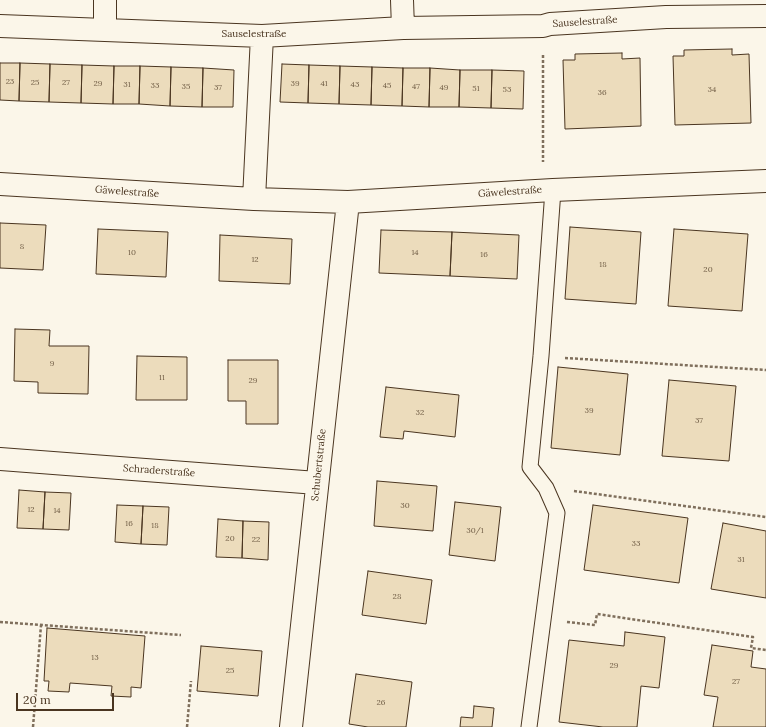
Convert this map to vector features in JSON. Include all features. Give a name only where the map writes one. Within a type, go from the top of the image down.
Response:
[{"type":"street","points":[[105,0],[105,30]]},
{"type":"street","points":[[402,0],[403,28]]},
{"type":"street","name":"Sauselestraße","points":[[0,26],[262,36],[403,28],[543,26],[550,24],[666,17],[766,16]]},
{"type":"street","points":[[254,200],[262,36]]},
{"type":"street","name":"Gäwelestraße","points":[[0,184],[254,200],[348,202],[548,190],[766,181]]},
{"type":"street","name":"Schubertstraße","points":[[291,727],[348,202]]},
{"type":"street","name":"Schraderstraße","points":[[0,459],[317,483]]},
{"type":"lane","points":[[529,727],[557,513],[546,488],[530,467],[540,356],[548,190]]},
{"type":"path","points":[[543,26],[548,190]]},
{"type":"path","points":[[540,356],[766,370]]},
{"type":"path","points":[[546,488],[766,518]]},
{"type":"path","points":[[543,619],[595,625],[597,614],[753,637],[751,648],[766,650]]},
{"type":"path","points":[[0,622],[181,635]]},
{"type":"path","points":[[32,727],[41,625]]},
{"type":"path","points":[[187,727],[191,681]]},
{"type":"building","points":[[732,49],[732,55],[749,54],[751,123],[675,125],[673,56],[684,56],[684,50]]},
{"type":"building","points":[[622,53],[622,59],[640,58],[641,126],[565,129],[563,60],[575,60],[575,54]]},
{"type":"building","points":[[0,63],[20,63],[19,101],[0,100]]},
{"type":"building","points":[[20,63],[50,64],[49,102],[19,101]]},
{"type":"building","points":[[50,64],[82,65],[81,103],[49,102]]},
{"type":"building","points":[[282,64],[309,65],[308,103],[280,102]]},
{"type":"building","points":[[82,65],[114,66],[113,104],[81,103]]},
{"type":"building","points":[[309,65],[340,66],[339,104],[308,103]]},
{"type":"building","points":[[114,66],[140,66],[139,104],[113,104]]},
{"type":"building","points":[[140,66],[171,67],[170,106],[139,104]]},
{"type":"building","points":[[340,66],[372,67],[371,105],[339,104]]},
{"type":"building","points":[[171,67],[203,68],[202,107],[170,106]]},
{"type":"building","points":[[372,67],[403,68],[402,106],[371,105]]},
{"type":"building","points":[[203,68],[234,70],[233,107],[202,107]]},
{"type":"building","points":[[403,68],[430,68],[429,107],[402,106]]},
{"type":"building","points":[[430,68],[460,70],[459,107],[429,107]]},
{"type":"building","points":[[460,70],[492,70],[491,108],[459,107]]},
{"type":"building","points":[[492,70],[524,71],[523,109],[491,108]]},
{"type":"building","points":[[0,223],[46,225],[43,270],[0,268]]},
{"type":"building","points":[[570,227],[641,232],[636,304],[565,299]]},
{"type":"building","points":[[98,229],[168,232],[166,277],[96,274]]},
{"type":"building","points":[[674,229],[748,234],[742,311],[668,306]]},
{"type":"building","points":[[381,230],[452,232],[450,276],[379,273]]},
{"type":"building","points":[[452,232],[519,235],[517,279],[450,276]]},
{"type":"building","points":[[220,235],[292,239],[290,284],[219,281]]},
{"type":"building","points":[[15,329],[50,330],[49,346],[89,346],[88,394],[38,393],[38,382],[14,381]]},
{"type":"building","points":[[137,356],[187,357],[187,400],[136,400]]},
{"type":"building","points":[[228,360],[278,360],[278,424],[246,424],[246,401],[228,401]]},
{"type":"building","points":[[558,367],[628,374],[620,455],[551,448]]},
{"type":"building","points":[[669,380],[736,386],[729,461],[662,456]]},
{"type":"building","points":[[386,387],[459,395],[455,437],[404,431],[403,439],[380,437]]},
{"type":"building","points":[[377,481],[437,486],[433,531],[374,526]]},
{"type":"building","points":[[19,490],[45,492],[43,529],[17,528]]},
{"type":"building","points":[[45,492],[71,493],[69,530],[43,529]]},
{"type":"building","points":[[455,502],[501,507],[495,561],[449,555]]},
{"type":"building","points":[[117,505],[143,506],[141,544],[115,542]]},
{"type":"building","points":[[593,505],[688,518],[679,583],[584,570]]},
{"type":"building","points":[[143,506],[169,507],[167,545],[141,544]]},
{"type":"building","points":[[218,519],[243,521],[242,558],[216,557]]},
{"type":"building","points":[[243,521],[269,522],[268,560],[242,558]]},
{"type":"building","points":[[723,523],[766,531],[766,598],[711,589]]},
{"type":"building","points":[[368,571],[432,580],[426,624],[362,615]]},
{"type":"building","points":[[47,628],[145,636],[141,688],[131,687],[131,697],[111,696],[112,686],[70,683],[69,692],[48,691],[49,681],[44,681]]},
{"type":"building","points":[[625,632],[665,637],[659,688],[641,686],[637,727],[603,727],[559,722],[569,640],[624,646]]},
{"type":"building","points":[[712,645],[753,651],[751,667],[766,669],[766,727],[713,727],[718,697],[704,695]]},
{"type":"building","points":[[201,646],[262,651],[258,696],[197,691]]},
{"type":"building","points":[[356,674],[412,682],[406,727],[368,727],[349,724]]},
{"type":"building","points":[[474,706],[494,708],[492,727],[460,727],[461,717],[473,718]]}]
